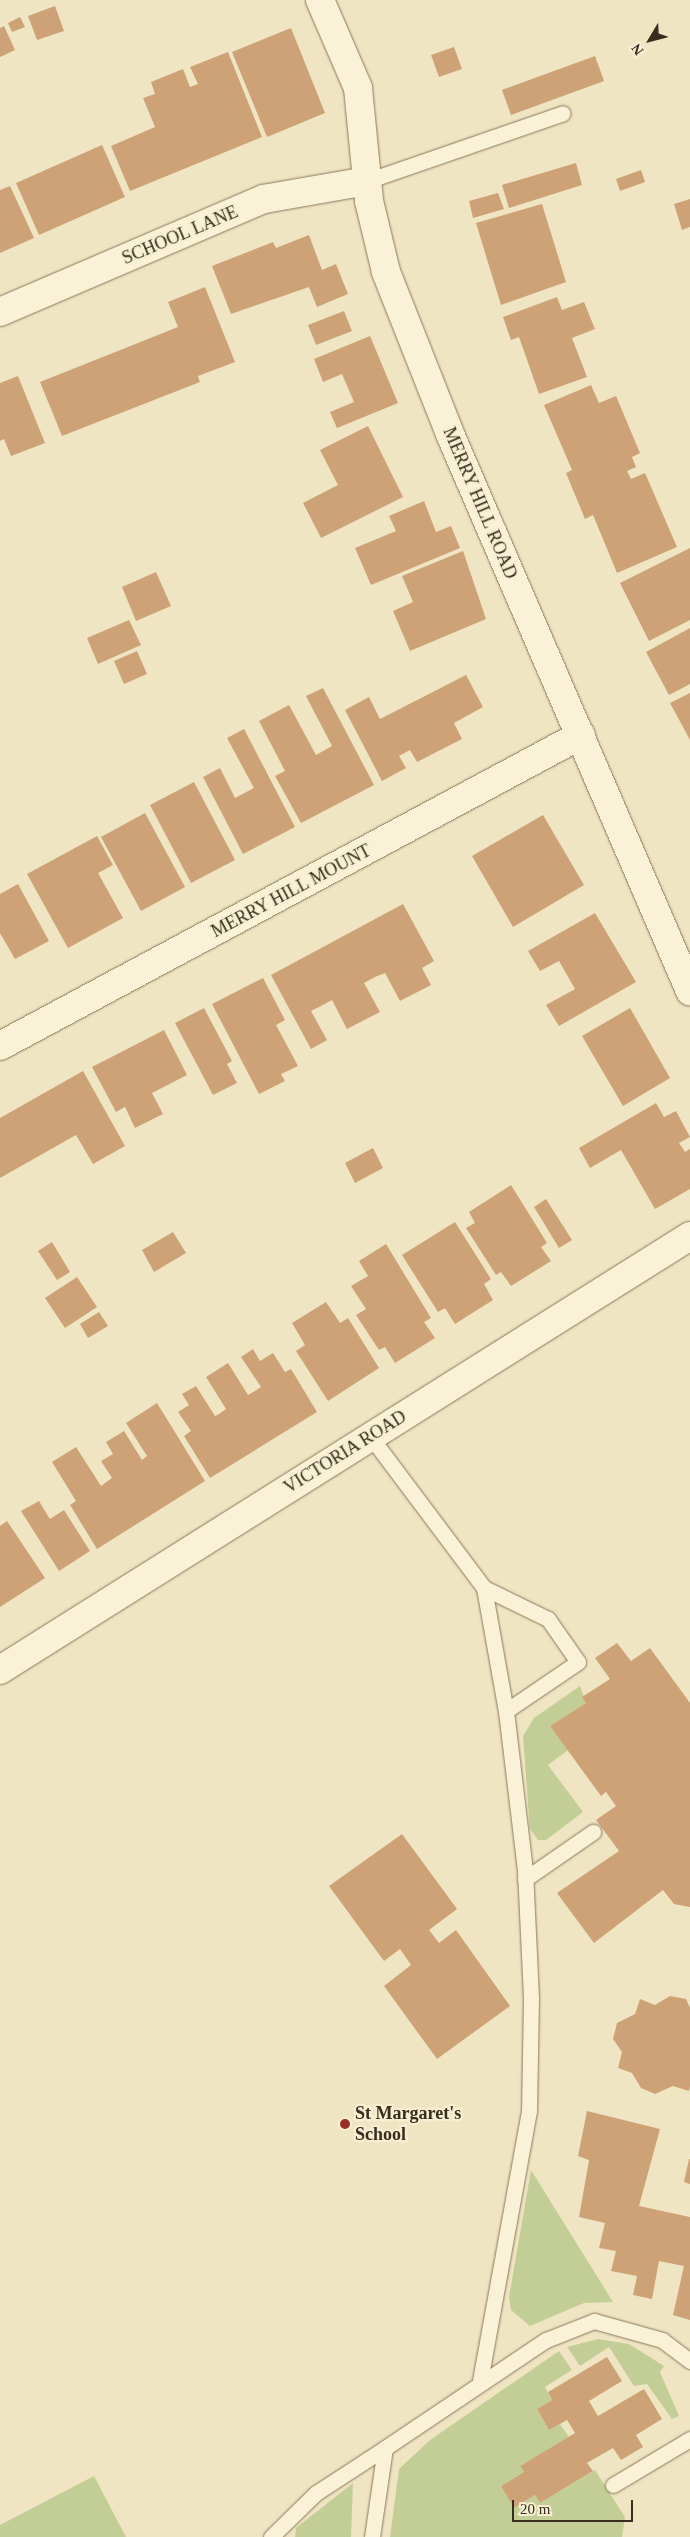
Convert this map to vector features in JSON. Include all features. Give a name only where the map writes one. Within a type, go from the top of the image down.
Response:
[{"type":"street","name":"MERRY HILL ROAD","points":[[320,0],[358,88],[367,181],[386,272],[450,434],[690,991]]},
{"type":"street","name":"SCHOOL LANE","points":[[0,312],[264,199],[367,181]]},
{"type":"street","name":"MERRY HILL MOUNT","points":[[0,1046],[581,735]]},
{"type":"street","name":"VICTORIA ROAD","points":[[0,1670],[690,1236]]},
{"type":"lane","points":[[367,181],[563,113]]},
{"type":"lane","points":[[370,1436],[484,1588],[548,1620],[578,1662],[506,1711]]},
{"type":"lane","points":[[480,2381],[529,2112],[525,1879],[506,1711],[484,1588]]},
{"type":"lane","points":[[525,1879],[593,1832]]},
{"type":"lane","points":[[271,2537],[316,2493],[385,2448],[480,2381],[546,2340],[594,2321],[662,2340],[690,2361]]},
{"type":"lane","points":[[613,2485],[690,2439]]},
{"type":"lane","points":[[372,2537],[385,2448]]},
{"type":"green space","points":[[580,1686],[586,1703],[550,1726],[568,1750],[548,1765],[583,1812],[546,1840],[538,1840],[530,1829],[523,1736],[534,1718]]},
{"type":"green space","points":[[531,2170],[613,2302],[584,2303],[530,2326],[511,2310],[509,2297]]},
{"type":"green space","points":[[598,2339],[629,2344],[664,2366],[660,2372],[679,2416],[672,2419],[647,2384],[634,2386],[609,2347],[580,2366],[567,2347]]},
{"type":"green space","points":[[559,2351],[572,2370],[545,2387],[552,2400],[537,2409],[549,2430],[560,2424],[569,2437],[520,2466],[524,2472],[501,2486],[514,2508],[535,2495],[540,2503],[595,2470],[625,2517],[622,2537],[390,2537],[399,2469],[430,2440]]},
{"type":"green space","points":[[94,2476],[126,2537],[0,2537],[0,2525]]},
{"type":"green space","points":[[353,2483],[351,2537],[295,2537],[296,2528]]},
{"type":"building","points":[[55,6],[64,31],[37,40],[28,16]]},
{"type":"building","points":[[20,17],[25,27],[12,32],[8,23]]},
{"type":"building","points":[[4,26],[15,50],[0,57],[0,28]]},
{"type":"building","points":[[291,28],[325,113],[267,137],[232,52]]},
{"type":"building","points":[[454,47],[462,69],[439,77],[431,55]]},
{"type":"building","points":[[228,52],[262,137],[130,191],[111,146],[155,127],[143,98],[155,94],[151,82],[183,69],[190,87],[198,84],[190,67]]},
{"type":"building","points":[[595,56],[604,81],[511,115],[502,90]]},
{"type":"building","points":[[102,145],[125,197],[39,235],[16,183]]},
{"type":"building","points":[[576,163],[582,185],[509,208],[502,185]]},
{"type":"building","points":[[641,170],[645,182],[620,191],[616,179]]},
{"type":"building","points":[[10,186],[34,238],[0,253],[0,190]]},
{"type":"building","points":[[498,193],[504,209],[473,218],[469,201]]},
{"type":"building","points":[[690,199],[690,227],[682,230],[674,204]]},
{"type":"building","points":[[542,204],[566,282],[501,305],[476,223]]},
{"type":"building","points":[[309,235],[322,270],[336,264],[348,294],[317,307],[309,287],[231,314],[212,266],[273,242],[276,248]]},
{"type":"building","points":[[205,287],[235,362],[198,376],[200,382],[62,436],[40,382],[178,327],[168,302]]},
{"type":"building","points":[[557,297],[562,310],[584,302],[595,329],[572,338],[587,377],[539,394],[519,337],[511,340],[503,317]]},
{"type":"building","points":[[344,311],[352,331],[316,345],[308,325]]},
{"type":"building","points":[[370,336],[398,403],[337,428],[330,412],[354,402],[342,374],[323,382],[314,359]]},
{"type":"building","points":[[18,376],[45,443],[11,456],[4,439],[0,441],[0,383]]},
{"type":"building","points":[[591,385],[599,403],[616,396],[640,453],[632,457],[636,467],[627,471],[631,479],[645,473],[677,547],[617,573],[593,515],[585,519],[566,473],[572,470],[544,405]]},
{"type":"building","points":[[368,426],[403,497],[321,538],[303,503],[338,485],[320,450]]},
{"type":"building","points":[[424,501],[436,532],[451,526],[460,548],[371,585],[355,548],[396,531],[389,516]]},
{"type":"building","points":[[690,548],[690,620],[649,641],[620,583]]},
{"type":"building","points":[[463,551],[486,619],[410,651],[393,611],[413,602],[402,576]]},
{"type":"building","points":[[156,572],[171,606],[136,621],[122,587]]},
{"type":"building","points":[[129,620],[141,645],[98,664],[87,638]]},
{"type":"building","points":[[690,628],[690,684],[669,695],[646,652]]},
{"type":"building","points":[[137,651],[147,674],[124,684],[114,661]]},
{"type":"building","points":[[466,675],[483,707],[454,723],[462,739],[417,762],[410,750],[399,756],[406,768],[382,781],[345,710],[369,697],[380,719]]},
{"type":"building","points":[[323,688],[374,785],[301,823],[275,776],[285,771],[259,721],[289,705],[316,755],[332,746],[306,696]]},
{"type":"building","points":[[690,693],[690,740],[670,703]]},
{"type":"building","points":[[244,729],[295,827],[243,854],[203,777],[220,768],[235,798],[254,788],[227,738]]},
{"type":"building","points":[[194,782],[235,860],[191,883],[150,805]]},
{"type":"building","points":[[145,813],[185,887],[141,911],[101,837]]},
{"type":"building","points":[[543,815],[584,885],[513,927],[472,856]]},
{"type":"building","points":[[97,836],[113,865],[98,873],[123,918],[68,948],[27,874]]},
{"type":"building","points":[[18,884],[49,941],[15,959],[0,933],[0,894]]},
{"type":"building","points":[[403,904],[434,961],[422,968],[431,985],[400,1001],[385,973],[375,977],[364,983],[380,1012],[347,1029],[332,1000],[311,1011],[327,1040],[311,1049],[271,975]]},
{"type":"building","points":[[595,913],[636,982],[559,1026],[546,1005],[575,989],[559,961],[540,971],[528,951]]},
{"type":"building","points":[[263,978],[285,1020],[276,1025],[298,1066],[281,1074],[285,1081],[259,1094],[212,1004]]},
{"type":"building","points":[[204,1008],[232,1061],[227,1064],[237,1083],[213,1095],[175,1023]]},
{"type":"building","points":[[630,1008],[670,1078],[623,1106],[582,1036]]},
{"type":"building","points":[[164,1030],[187,1075],[152,1093],[163,1114],[135,1128],[125,1107],[116,1112],[92,1067]]},
{"type":"building","points":[[83,1071],[125,1146],[93,1164],[76,1135],[0,1178],[0,1118]]},
{"type":"building","points":[[656,1103],[664,1117],[676,1111],[690,1137],[679,1143],[685,1152],[690,1149],[690,1189],[655,1209],[621,1150],[590,1168],[579,1148]]},
{"type":"building","points":[[373,1148],[383,1168],[355,1183],[345,1163]]},
{"type":"building","points":[[511,1185],[547,1243],[541,1247],[551,1261],[511,1286],[501,1272],[496,1275],[466,1228],[475,1223],[469,1212]]},
{"type":"building","points":[[546,1199],[572,1240],[559,1248],[534,1207]]},
{"type":"building","points":[[455,1222],[491,1279],[484,1284],[493,1300],[455,1324],[445,1308],[438,1312],[402,1255]]},
{"type":"building","points":[[173,1232],[186,1253],[154,1272],[142,1250]]},
{"type":"building","points":[[52,1242],[70,1272],[57,1280],[38,1251]]},
{"type":"building","points":[[386,1244],[431,1318],[424,1322],[435,1338],[395,1363],[385,1347],[379,1350],[356,1315],[366,1309],[351,1286],[368,1276],[359,1261]]},
{"type":"building","points":[[77,1277],[97,1307],[65,1328],[45,1298]]},
{"type":"building","points":[[326,1302],[340,1323],[348,1318],[379,1368],[328,1401],[296,1351],[305,1345],[292,1323]]},
{"type":"building","points":[[99,1312],[108,1326],[88,1338],[80,1324]]},
{"type":"building","points":[[253,1349],[260,1361],[273,1353],[285,1372],[291,1369],[317,1412],[210,1478],[184,1436],[191,1431],[178,1412],[189,1405],[182,1394],[196,1386],[215,1416],[219,1414],[226,1409],[206,1377],[228,1363],[248,1395],[255,1391],[261,1387],[241,1357]]},
{"type":"building","points":[[157,1403],[205,1481],[97,1549],[70,1505],[76,1501],[52,1462],[76,1447],[101,1486],[112,1478],[101,1461],[113,1454],[106,1442],[124,1431],[142,1460],[147,1456],[126,1423]]},
{"type":"building","points":[[39,1501],[50,1519],[64,1510],[90,1551],[59,1571],[21,1511]]},
{"type":"building","points":[[7,1521],[45,1578],[0,1607],[0,1526]]},
{"type":"building","points":[[617,1643],[631,1661],[650,1648],[690,1703],[690,1907],[674,1904],[663,1890],[594,1943],[557,1893],[619,1851],[596,1820],[616,1806],[606,1792],[601,1796],[550,1726],[586,1703],[582,1697],[610,1679],[595,1658]]},
{"type":"building","points":[[402,1834],[457,1909],[429,1930],[439,1943],[456,1930],[510,2006],[437,2059],[384,1986],[411,1965],[400,1949],[384,1961],[329,1886]]},
{"type":"building","points":[[670,1996],[686,1999],[690,2008],[690,2087],[689,2091],[673,2086],[655,2094],[641,2088],[632,2073],[618,2068],[622,2052],[613,2039],[617,2023],[635,2014],[640,1999],[655,2005]]},
{"type":"building","points":[[587,2111],[660,2129],[639,2206],[690,2217],[690,2320],[673,2315],[684,2266],[659,2261],[652,2299],[633,2295],[637,2276],[611,2271],[616,2251],[599,2248],[605,2223],[579,2217],[589,2160],[578,2156]]},
{"type":"building","points":[[690,2159],[690,2184],[684,2182]]},
{"type":"building","points":[[607,2357],[622,2381],[589,2401],[598,2416],[644,2389],[662,2419],[636,2435],[643,2447],[621,2460],[613,2448],[587,2463],[593,2471],[540,2503],[535,2495],[514,2508],[501,2486],[524,2472],[520,2466],[575,2433],[567,2420],[549,2430],[537,2409],[552,2400],[548,2392]]},
{"type":"place","name":"St Margaret's School","points":[[345,2124]]}]
